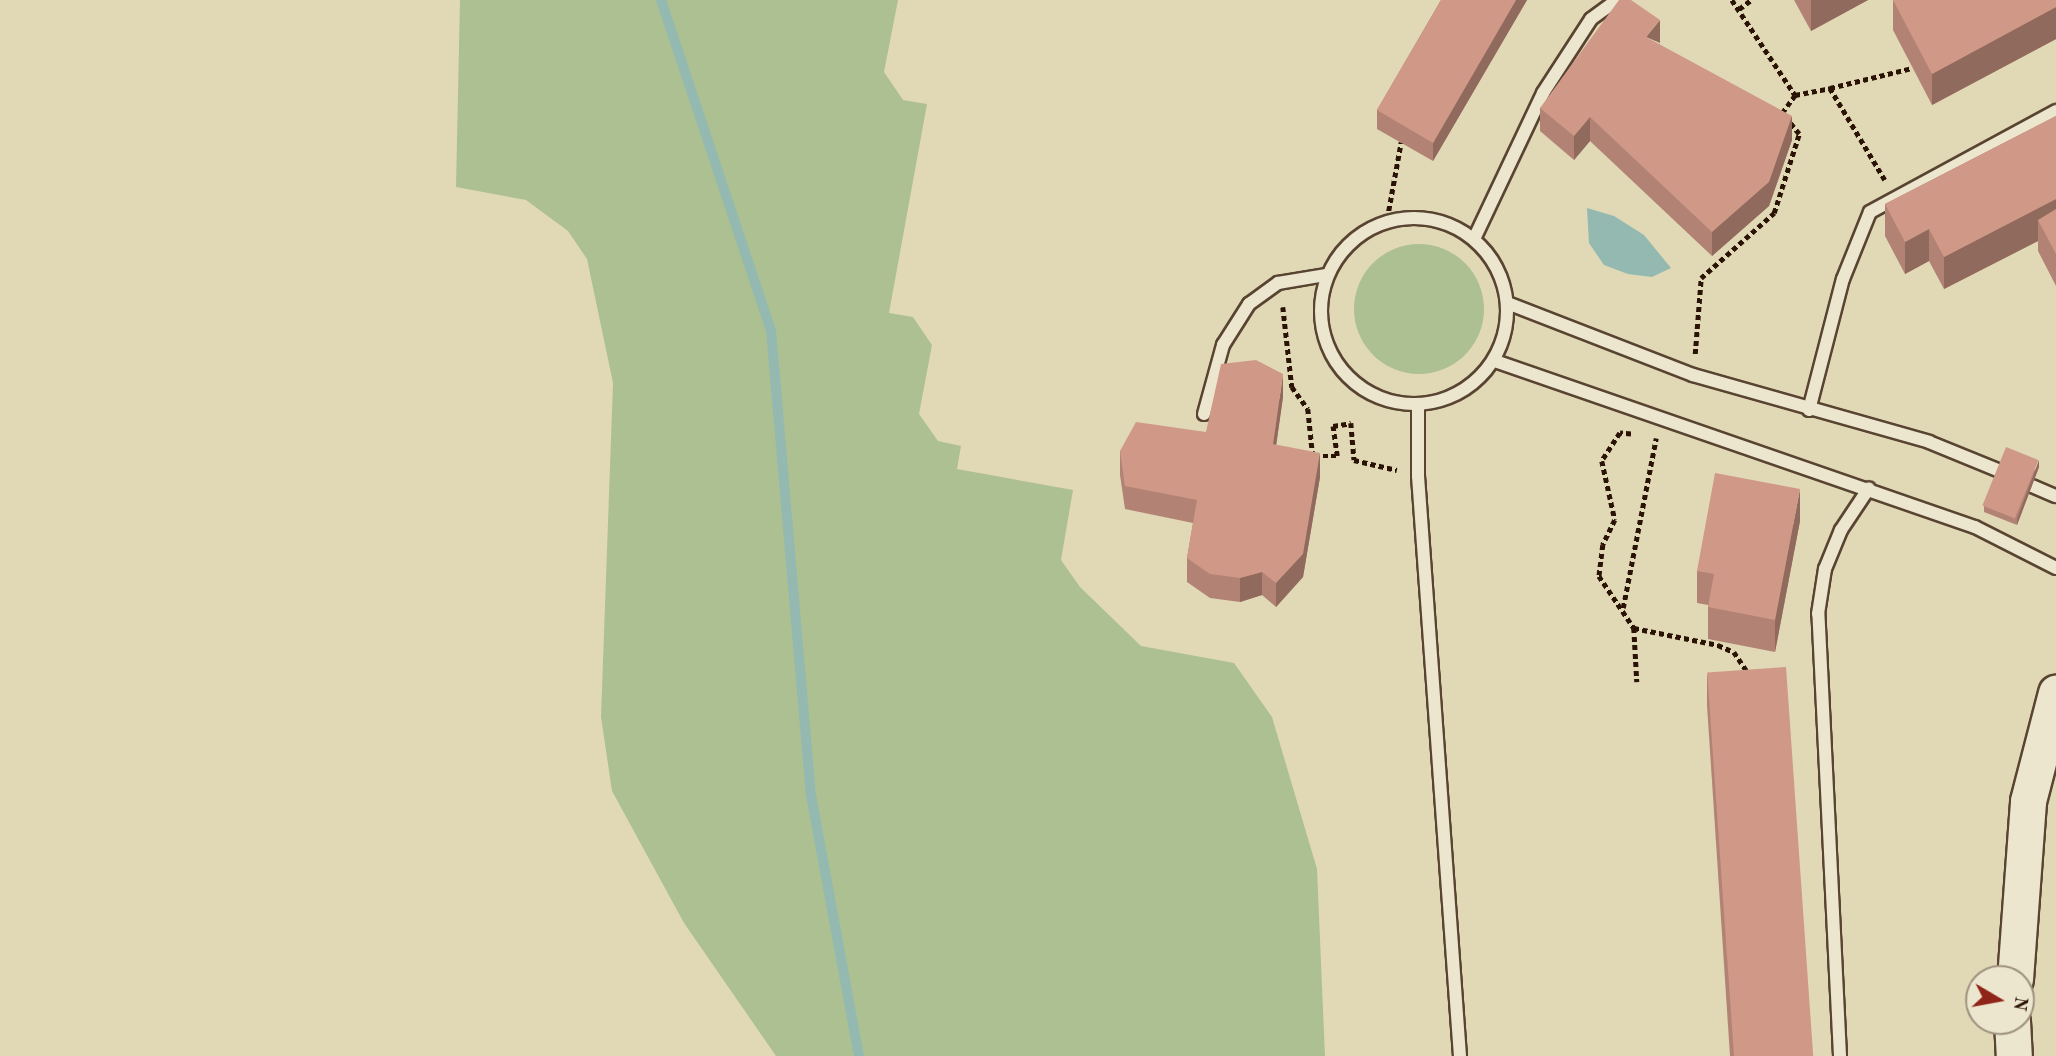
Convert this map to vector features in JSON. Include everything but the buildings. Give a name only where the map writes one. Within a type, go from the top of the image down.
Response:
[{"type":"street","points":[[2016,965],[2028,801],[2056,693]]},
{"type":"street","points":[[2013,1035],[2014,1056]]},
{"type":"lane","points":[[1475,237],[1543,93],[1591,19],[1617,0]]},
{"type":"lane","points":[[1809,410],[1863,222],[1895,195],[2056,111]]},
{"type":"lane","points":[[1387,219],[1427,219],[1451,223],[1475,237],[1499,267],[1510,304],[1495,361],[1462,393],[1418,406],[1381,400],[1349,380],[1328,349],[1320,312],[1326,275],[1351,240],[1387,219]]},
{"type":"lane","points":[[1204,414],[1223,345],[1249,304],[1278,283],[1326,275]]},
{"type":"lane","points":[[1510,304],[1693,375],[1929,442],[2000,471]]},
{"type":"lane","points":[[1495,361],[1869,488],[1975,527],[2056,568]]},
{"type":"lane","points":[[1418,406],[1418,476],[1460,1056]]},
{"type":"lane","points":[[2032,486],[2056,496]]},
{"type":"lane","points":[[1840,1056],[1818,614],[1825,569],[1840,530],[1869,488]]},
{"type":"path","points":[[1732,0],[1795,94]]},
{"type":"path","points":[[1739,9],[1751,0]]},
{"type":"path","points":[[1693,375],[1701,278],[1774,213],[1799,134],[1782,112],[1795,94],[1912,68]]},
{"type":"path","points":[[1830,88],[1895,195]]},
{"type":"path","points":[[1387,219],[1401,142]]},
{"type":"path","points":[[1278,283],[1292,387],[1308,408],[1313,456],[1311,465]]},
{"type":"path","points":[[1313,456],[1337,456],[1333,426],[1351,423],[1354,460],[1418,476]]},
{"type":"path","points":[[1637,682],[1634,628],[1599,576],[1603,545],[1615,520],[1602,461],[1619,433],[1656,436],[1677,424]]},
{"type":"path","points":[[1623,609],[1656,436]]},
{"type":"path","points":[[1634,628],[1718,643],[1734,652],[1753,679]]},
{"type":"green space","points":[[460,0],[898,0],[884,72],[903,100],[927,104],[889,313],[913,317],[932,345],[919,414],[938,441],[961,446],[957,469],[1073,490],[1061,560],[1080,587],[1141,646],[1234,663],[1272,717],[1317,869],[1325,1056],[776,1056],[684,923],[612,791],[601,717],[613,383],[587,259],[568,231],[526,200],[456,187]]},
{"type":"green space","points":[[1419,244],[1444,249],[1465,263],[1479,284],[1484,309],[1479,334],[1465,355],[1444,369],[1419,374],[1394,369],[1373,355],[1359,334],[1354,309],[1359,284],[1373,263],[1394,249]]},
{"type":"water","points":[[1587,208],[1614,216],[1644,235],[1671,268],[1652,277],[1628,274],[1604,265],[1589,243]]},
{"type":"waterway","points":[[661,0],[771,330],[811,795],[859,1056]]}]
